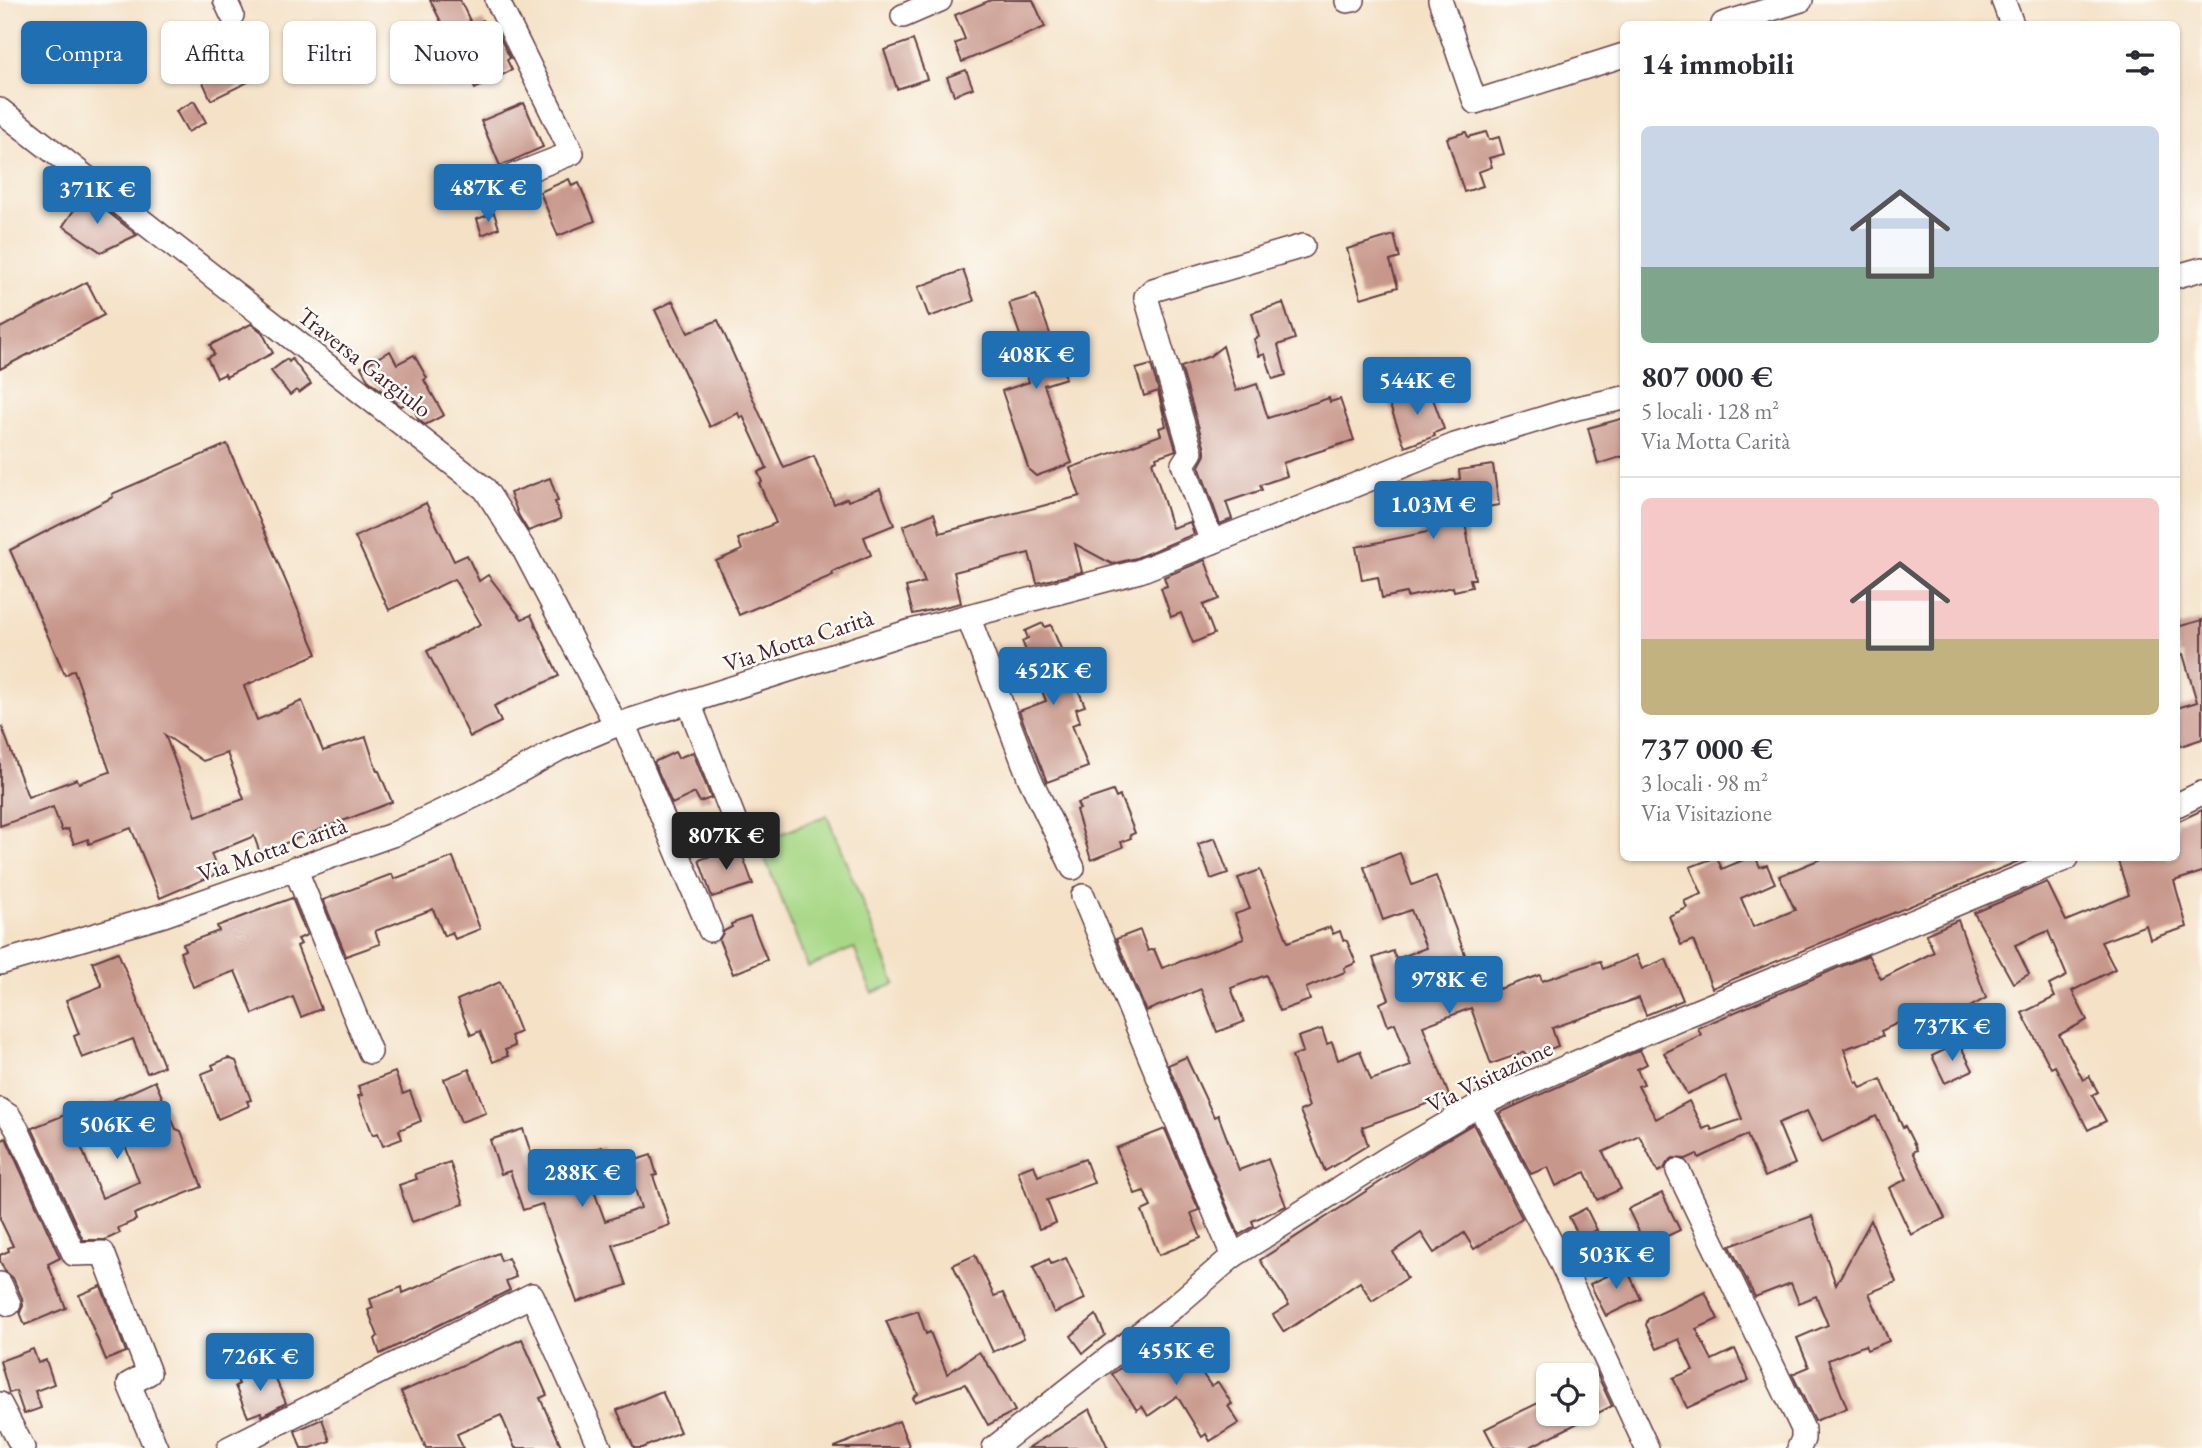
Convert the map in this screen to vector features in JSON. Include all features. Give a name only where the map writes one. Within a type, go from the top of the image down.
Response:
[{"type":"street","points":[[497,0],[572,153],[513,176]]},
{"type":"street","points":[[903,16],[940,0]]},
{"type":"street","points":[[1440,0],[1475,102],[1620,56]]},
{"type":"street","points":[[1733,21],[1801,0]]},
{"type":"street","points":[[2003,0],[2011,21]]},
{"type":"street","name":"Traversa Gargiulo","points":[[0,110],[485,489],[523,548],[619,724],[710,930]]},
{"type":"street","points":[[1212,542],[1183,464],[1191,452],[1146,297],[1153,290],[1303,246]]},
{"type":"street","points":[[2180,275],[2202,269]]},
{"type":"street","name":"Via Motta Carità","points":[[0,963],[164,915],[401,831],[480,793],[559,749],[619,724],[911,631],[1140,571],[1455,445],[1577,408],[1620,399]]},
{"type":"street","points":[[968,616],[1030,777],[1073,868]]},
{"type":"street","points":[[689,703],[738,829]]},
{"type":"street","points":[[2180,804],[2202,793]]},
{"type":"street","name":"Via Visitazione","points":[[994,1448],[1175,1306],[1233,1256],[1388,1158],[1479,1105],[1651,1030],[2060,861]]},
{"type":"street","points":[[295,868],[370,1052]]},
{"type":"street","points":[[1083,896],[1233,1256]]},
{"type":"street","points":[[1479,1105],[1558,1256],[1647,1448]]},
{"type":"street","points":[[0,1110],[9,1116],[17,1129],[74,1254],[103,1253],[149,1373],[130,1384],[156,1448]]},
{"type":"street","points":[[1678,1171],[1803,1429],[1799,1448]]},
{"type":"street","points":[[229,1448],[532,1296],[600,1448]]},
{"type":"street","points":[[0,1404],[23,1448]]},
{"type":"green space","points":[[827,815],[895,984],[872,993],[854,948],[808,967],[759,843]]},
{"type":"building","points":[[430,0],[460,0],[470,21],[441,21]]},
{"type":"building","points":[[991,0],[1033,0],[1045,27],[962,62],[955,44],[965,39],[955,15]]},
{"type":"building","points":[[913,40],[927,79],[897,89],[884,50]]},
{"type":"building","points":[[503,44],[510,58],[507,60],[512,70],[503,75]]},
{"type":"building","points":[[966,70],[973,88],[954,95],[947,77]]},
{"type":"building","points":[[204,84],[244,84],[211,100]]},
{"type":"building","points":[[472,84],[485,84],[475,89]]},
{"type":"building","points":[[194,101],[206,122],[188,132],[176,111]]},
{"type":"building","points":[[524,103],[543,147],[500,166],[481,121]]},
{"type":"building","points":[[1466,132],[1468,137],[1486,132],[1489,140],[1499,137],[1504,154],[1489,158],[1492,167],[1478,172],[1483,186],[1464,192],[1447,138]]},
{"type":"building","points":[[569,179],[572,186],[579,183],[595,221],[558,236],[540,192]]},
{"type":"building","points":[[85,194],[137,235],[101,252],[63,226]]},
{"type":"building","points":[[494,213],[499,228],[482,235],[477,219]]},
{"type":"building","points":[[1394,235],[1400,258],[1390,261],[1398,287],[1361,298],[1347,249]]},
{"type":"building","points":[[963,270],[974,301],[929,317],[918,287]]},
{"type":"building","points":[[87,282],[104,315],[0,369],[0,328]]},
{"type":"building","points":[[1036,295],[1066,378],[1044,385],[1072,463],[1036,476],[1029,470],[1002,391],[1029,382],[1015,340],[1021,338],[1009,303]]},
{"type":"building","points":[[673,301],[688,333],[718,320],[784,468],[814,456],[834,504],[880,489],[894,525],[864,537],[871,555],[832,572],[833,575],[739,615],[716,561],[742,550],[738,539],[776,523],[759,483],[762,482],[758,472],[767,468],[743,416],[740,418],[738,413],[710,427],[655,310]]},
{"type":"building","points":[[1283,303],[1295,339],[1278,345],[1286,375],[1273,379],[1265,354],[1259,356],[1254,339],[1259,337],[1252,313]]},
{"type":"building","points":[[251,324],[262,332],[273,353],[226,377],[225,374],[217,378],[207,358],[214,354],[210,345]]},
{"type":"building","points":[[1223,346],[1236,391],[1257,384],[1268,418],[1329,398],[1330,402],[1340,399],[1354,440],[1283,463],[1287,476],[1260,485],[1262,490],[1226,502],[1232,519],[1220,524],[1199,466],[1205,449],[1181,367],[1210,356]]},
{"type":"building","points":[[390,351],[397,364],[414,355],[427,378],[424,380],[444,415],[425,425],[419,420],[410,402],[401,406],[368,380],[361,367]]},
{"type":"building","points":[[287,359],[289,362],[292,359],[311,384],[299,393],[296,390],[290,395],[271,371]]},
{"type":"building","points":[[1151,365],[1176,450],[1156,457],[1157,460],[1152,462],[1172,528],[1190,522],[1194,534],[1136,558],[1112,564],[1075,544],[1082,572],[1037,583],[1029,553],[954,572],[961,603],[913,614],[906,587],[925,582],[903,526],[934,513],[940,533],[1080,496],[1070,468],[1161,435],[1159,428],[1166,426],[1158,391],[1144,396],[1136,369]]},
{"type":"building","points":[[1429,388],[1444,429],[1434,433],[1435,436],[1405,447],[1389,403]]},
{"type":"building","points":[[1620,419],[1620,457],[1598,464],[1588,428]]},
{"type":"building","points":[[227,444],[317,654],[244,686],[257,720],[302,701],[323,751],[366,737],[377,771],[392,802],[260,853],[254,836],[211,854],[219,873],[160,898],[131,828],[89,844],[88,839],[74,844],[68,829],[62,831],[53,807],[0,826],[0,727],[28,797],[77,779],[79,783],[110,772],[74,670],[65,675],[10,550],[113,497],[112,494]],"holes":[[[165,735],[203,761],[227,753],[244,799],[196,816]]]},
{"type":"building","points":[[1493,465],[1499,505],[1463,511],[1475,579],[1470,579],[1472,587],[1454,591],[1453,587],[1407,597],[1406,593],[1382,598],[1378,577],[1362,580],[1356,547],[1432,531],[1424,485],[1460,479],[1459,470]]},
{"type":"building","points":[[550,478],[561,519],[528,531],[510,493]]},
{"type":"building","points":[[426,503],[454,561],[467,555],[479,581],[488,575],[522,619],[531,615],[559,676],[494,706],[501,722],[470,737],[427,651],[481,624],[454,579],[389,610],[355,537]]},
{"type":"building","points":[[1205,560],[1219,599],[1203,605],[1214,634],[1193,643],[1181,613],[1171,617],[1161,588],[1167,586],[1164,577]]},
{"type":"building","points":[[2202,620],[2202,739],[2181,746],[2180,707],[2197,702],[2183,654],[2180,655],[2180,626]]},
{"type":"building","points":[[1043,623],[1045,627],[1051,625],[1085,706],[1076,709],[1080,722],[1072,725],[1088,767],[1047,782],[1019,711],[1046,701],[1022,641],[1028,638],[1025,631]]},
{"type":"building","points":[[675,752],[678,758],[693,752],[711,798],[700,802],[695,793],[672,804],[654,762]]},
{"type":"building","points":[[1113,791],[1116,798],[1120,796],[1135,833],[1121,842],[1123,847],[1091,860],[1076,810],[1080,809],[1077,803]]},
{"type":"building","points":[[2202,810],[2202,872],[2174,881],[2187,927],[2150,939],[2146,925],[2101,942],[2115,969],[2072,991],[2087,1020],[2059,1035],[2083,1080],[2089,1076],[2098,1092],[2092,1095],[2106,1121],[2088,1130],[2055,1066],[2051,1068],[2022,1013],[2055,997],[2049,985],[2067,976],[2048,931],[2015,945],[2029,974],[2013,983],[1974,913],[2047,882],[2066,921],[2129,895],[2118,861],[2180,861],[2180,821]]},
{"type":"building","points":[[1215,838],[1228,873],[1211,879],[1198,844]]},
{"type":"building","points":[[739,846],[753,884],[712,897],[699,860]]},
{"type":"building","points":[[1400,853],[1412,885],[1436,876],[1470,968],[1489,961],[1499,989],[1540,975],[1542,981],[1600,961],[1603,969],[1636,955],[1642,969],[1666,959],[1683,1000],[1646,1015],[1639,998],[1552,1028],[1558,1046],[1527,1058],[1525,1052],[1491,1064],[1471,1008],[1423,1026],[1449,1096],[1362,1127],[1368,1145],[1325,1171],[1300,1111],[1309,1107],[1292,1056],[1303,1052],[1298,1037],[1322,1029],[1327,1044],[1332,1042],[1338,1060],[1360,1051],[1371,1080],[1411,1066],[1395,1023],[1388,1026],[1380,1003],[1389,999],[1373,958],[1393,951],[1396,959],[1426,948],[1411,910],[1383,920],[1364,867]]},
{"type":"building","points":[[453,857],[480,929],[455,939],[452,932],[444,936],[433,909],[375,931],[380,944],[346,956],[323,900],[392,874],[394,879]]},
{"type":"building","points":[[1706,861],[1718,861],[1722,869],[1741,861],[1757,861],[1760,867],[1767,865],[1775,883],[1741,898],[1753,927],[1795,910],[1779,876],[1816,861],[2019,861],[1712,988],[1693,940],[1681,945],[1669,916],[1687,908],[1684,901],[1702,894],[1690,867]]},
{"type":"building","points":[[1260,870],[1288,942],[1330,927],[1333,934],[1340,931],[1356,963],[1344,968],[1345,972],[1306,988],[1310,1000],[1280,1011],[1266,975],[1231,988],[1244,1022],[1217,1032],[1201,989],[1146,1011],[1116,939],[1140,930],[1148,951],[1154,949],[1162,968],[1244,939],[1235,914],[1250,909],[1238,878]]},
{"type":"building","points":[[292,898],[307,935],[298,939],[301,944],[297,946],[321,1009],[301,1017],[293,997],[253,1014],[235,971],[193,987],[180,952],[185,950],[183,944],[219,931],[217,926]]},
{"type":"building","points":[[750,917],[767,960],[733,974],[719,940],[724,931],[732,927],[731,924]]},
{"type":"building","points":[[1958,920],[1986,998],[1921,1034],[1912,1016],[1881,1031],[1883,1036],[1844,1049],[1856,1083],[1858,1082],[1861,1088],[1881,1079],[1903,1128],[1905,1126],[1917,1150],[1913,1152],[1945,1218],[1911,1235],[1889,1188],[1907,1179],[1876,1116],[1822,1142],[1807,1111],[1778,1123],[1795,1164],[1765,1177],[1747,1135],[1699,1158],[1697,1154],[1686,1159],[1673,1158],[1658,1172],[1639,1135],[1603,1152],[1621,1189],[1597,1200],[1585,1172],[1556,1186],[1548,1167],[1531,1174],[1499,1113],[1640,1050],[1647,1064],[1637,1069],[1644,1084],[1638,1086],[1656,1119],[1689,1101],[1703,1129],[1710,1126],[1712,1130],[1742,1119],[1725,1076],[1687,1094],[1664,1053],[1701,1035],[1698,1028],[1868,955],[1881,979],[1934,952],[1926,934]]},
{"type":"building","points":[[118,952],[164,1066],[147,1073],[133,1039],[82,1058],[74,1036],[79,1034],[66,1000],[102,986],[92,962]]},
{"type":"building","points":[[500,982],[520,1032],[511,1036],[515,1046],[505,1050],[508,1056],[493,1062],[480,1031],[471,1035],[457,1000]]},
{"type":"building","points":[[1959,1043],[1973,1070],[1945,1083],[1932,1056]]},
{"type":"building","points":[[1186,1057],[1214,1117],[1218,1115],[1239,1170],[1268,1159],[1286,1206],[1252,1221],[1254,1226],[1239,1235],[1168,1065]]},
{"type":"building","points":[[228,1058],[236,1061],[251,1100],[247,1101],[249,1106],[218,1119],[201,1074],[214,1069],[212,1065]]},
{"type":"building","points":[[469,1069],[486,1113],[461,1122],[444,1079]]},
{"type":"building","points":[[395,1072],[403,1094],[410,1091],[421,1121],[399,1130],[402,1139],[383,1146],[378,1133],[373,1135],[358,1096],[362,1095],[358,1086]]},
{"type":"building","points":[[155,1081],[176,1129],[181,1131],[202,1187],[134,1214],[136,1220],[118,1228],[120,1233],[105,1240],[83,1240],[32,1128],[92,1104],[94,1109]],"holes":[[[109,1119],[119,1141],[123,1140],[139,1182],[102,1198],[75,1132]]]},
{"type":"building","points":[[1473,1124],[1522,1218],[1474,1249],[1464,1233],[1434,1253],[1421,1233],[1393,1252],[1407,1278],[1372,1301],[1360,1282],[1284,1332],[1273,1315],[1289,1305],[1260,1260]]},
{"type":"building","points":[[523,1129],[536,1168],[602,1147],[613,1181],[593,1188],[605,1221],[641,1208],[627,1163],[651,1155],[657,1175],[653,1176],[670,1225],[613,1245],[627,1285],[577,1302],[542,1204],[523,1210],[510,1171],[501,1174],[490,1140]]},
{"type":"building","points":[[1165,1129],[1199,1210],[1191,1213],[1201,1238],[1159,1255],[1142,1211],[1151,1207],[1144,1191],[1135,1194],[1116,1148]]},
{"type":"building","points":[[6,1138],[60,1258],[48,1264],[66,1308],[25,1325],[20,1312],[23,1306],[22,1298],[13,1278],[5,1271],[0,1261],[0,1255],[13,1246],[0,1219],[0,1141]]},
{"type":"building","points":[[1085,1159],[1094,1183],[1047,1200],[1056,1223],[1039,1229],[1018,1171],[1034,1165],[1038,1176]]},
{"type":"building","points":[[450,1162],[464,1204],[412,1222],[399,1185],[417,1179],[415,1174]]},
{"type":"building","points":[[1662,1193],[1680,1230],[1646,1246],[1628,1209]]},
{"type":"building","points":[[1586,1208],[1597,1230],[1580,1238],[1569,1217]]},
{"type":"building","points":[[1812,1216],[1836,1285],[1871,1220],[1896,1282],[1869,1293],[1889,1341],[1867,1350],[1865,1345],[1828,1360],[1847,1408],[1815,1421],[1792,1374],[1809,1367],[1797,1338],[1828,1325],[1816,1296],[1799,1303],[1791,1283],[1755,1297],[1730,1246]]},
{"type":"building","points":[[498,1253],[501,1261],[508,1258],[516,1277],[506,1281],[510,1290],[380,1354],[375,1339],[378,1336],[368,1310],[373,1308],[370,1299],[402,1287],[403,1293]]},
{"type":"building","points":[[975,1255],[994,1296],[1003,1293],[1024,1338],[993,1352],[953,1265]]},
{"type":"building","points":[[1066,1258],[1085,1299],[1054,1313],[1033,1267],[1049,1259],[1051,1264]]},
{"type":"building","points":[[1626,1267],[1641,1299],[1606,1316],[1590,1284]]},
{"type":"building","points":[[101,1286],[126,1352],[106,1360],[79,1295]]},
{"type":"building","points":[[1705,1292],[1718,1319],[1696,1329],[1712,1360],[1735,1349],[1749,1380],[1687,1408],[1673,1378],[1693,1370],[1679,1339],[1657,1349],[1646,1325],[1648,1319]]},
{"type":"building","points":[[918,1311],[926,1334],[930,1332],[947,1374],[979,1352],[1015,1411],[988,1425],[965,1384],[915,1402],[913,1398],[918,1394],[886,1321]]},
{"type":"building","points":[[1096,1315],[1105,1335],[1083,1353],[1071,1336]]},
{"type":"building","points":[[1173,1331],[1211,1386],[1218,1382],[1232,1404],[1228,1406],[1239,1423],[1210,1441],[1206,1434],[1202,1437],[1177,1396],[1148,1416],[1142,1406],[1137,1410],[1112,1374]]},
{"type":"building","points":[[522,1339],[547,1395],[540,1398],[562,1448],[515,1448],[501,1415],[457,1434],[463,1448],[426,1448],[401,1392]]},
{"type":"building","points":[[33,1349],[38,1363],[46,1360],[54,1384],[35,1391],[41,1408],[24,1414],[16,1391],[9,1393],[0,1361]]},
{"type":"building","points":[[266,1368],[268,1371],[272,1370],[286,1403],[262,1416],[261,1412],[248,1417],[235,1386],[239,1384],[237,1380]]},
{"type":"building","points":[[1599,1378],[1612,1406],[1599,1412]]},
{"type":"building","points":[[662,1391],[680,1432],[642,1448],[634,1448],[617,1410]]},
{"type":"building","points":[[1536,1404],[1536,1426],[1572,1426],[1528,1448],[1495,1448],[1485,1429]]},
{"type":"building","points":[[1090,1409],[1108,1448],[1028,1448]]},
{"type":"building","points":[[322,1419],[330,1441],[311,1448],[301,1448],[295,1431]]},
{"type":"building","points":[[899,1421],[910,1448],[835,1448],[835,1447]]}]
